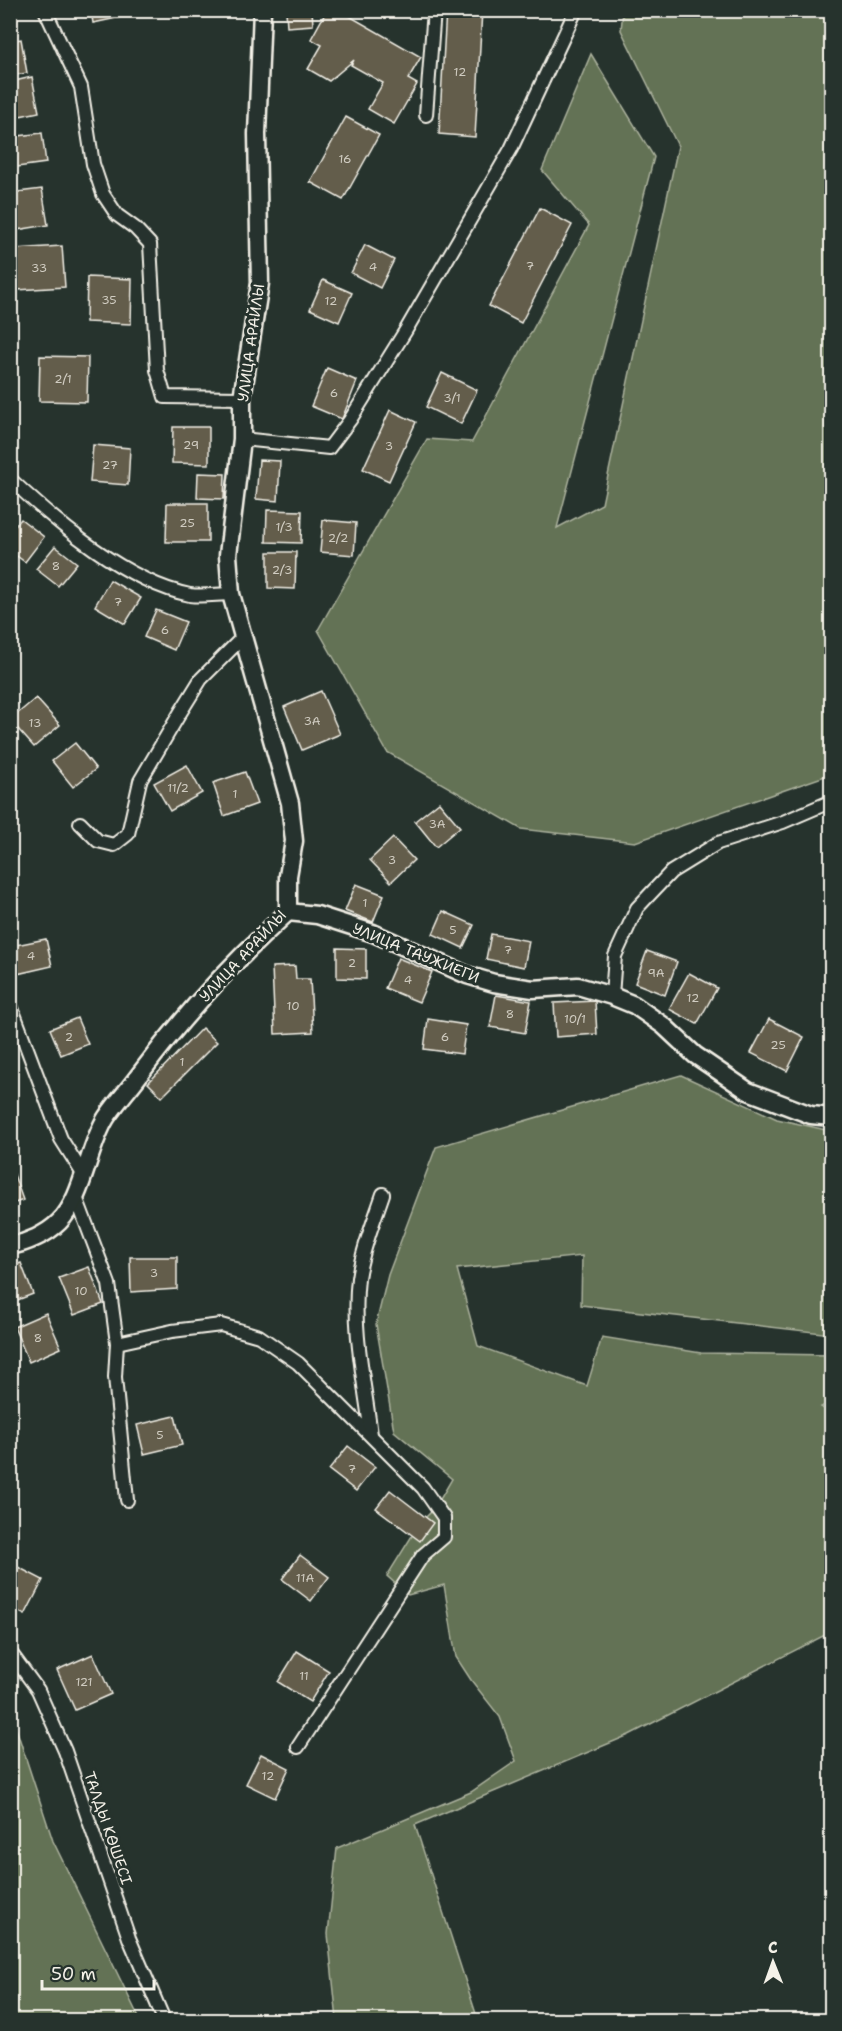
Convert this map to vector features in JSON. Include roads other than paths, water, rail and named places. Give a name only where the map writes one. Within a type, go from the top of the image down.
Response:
[{"type":"street","points":[[45,10],[81,87],[93,164],[103,194],[117,215],[135,228],[150,244],[157,370],[165,397],[242,398]]},
{"type":"street","name":"УЛИЦА АРАЙЛЫ","points":[[10,1246],[39,1236],[60,1222],[76,1197],[82,1174],[105,1119],[172,1030],[288,912],[288,876],[294,842],[290,803],[231,594],[228,555],[242,440],[242,398],[260,283],[257,134],[262,10]]},
{"type":"street","points":[[426,115],[434,10]]},
{"type":"street","points":[[242,440],[329,448],[350,420],[406,330],[511,149],[576,10]]},
{"type":"street","points":[[10,479],[46,512],[118,564],[138,575],[159,585],[192,595],[231,594]]},
{"type":"street","points":[[80,823],[98,841],[114,845],[128,834],[140,781],[167,734],[201,679],[244,636]]},
{"type":"street","points":[[612,996],[615,956],[637,908],[671,872],[718,843],[783,822],[831,801]]},
{"type":"street","name":"УЛИЦА ТАУЖИЕГИ","points":[[288,912],[318,915],[373,933],[467,975],[494,983],[533,989],[578,986],[612,996],[642,1010],[664,1026],[695,1055],[748,1091],[811,1115],[831,1117]]},
{"type":"street","points":[[10,1003],[61,1139],[82,1174]]},
{"type":"street","points":[[371,1435],[357,1326],[358,1278],[383,1194]]},
{"type":"street","points":[[76,1197],[109,1284],[117,1343],[115,1377],[127,1500]]},
{"type":"street","points":[[117,1343],[172,1331],[221,1324],[259,1336],[298,1363],[423,1488],[444,1518],[444,1537],[423,1555],[298,1748]]},
{"type":"street","name":"ТАЛДЫ КӨШЕСІ","points":[[10,1652],[38,1690],[65,1750],[129,1938],[164,2020]]}]
